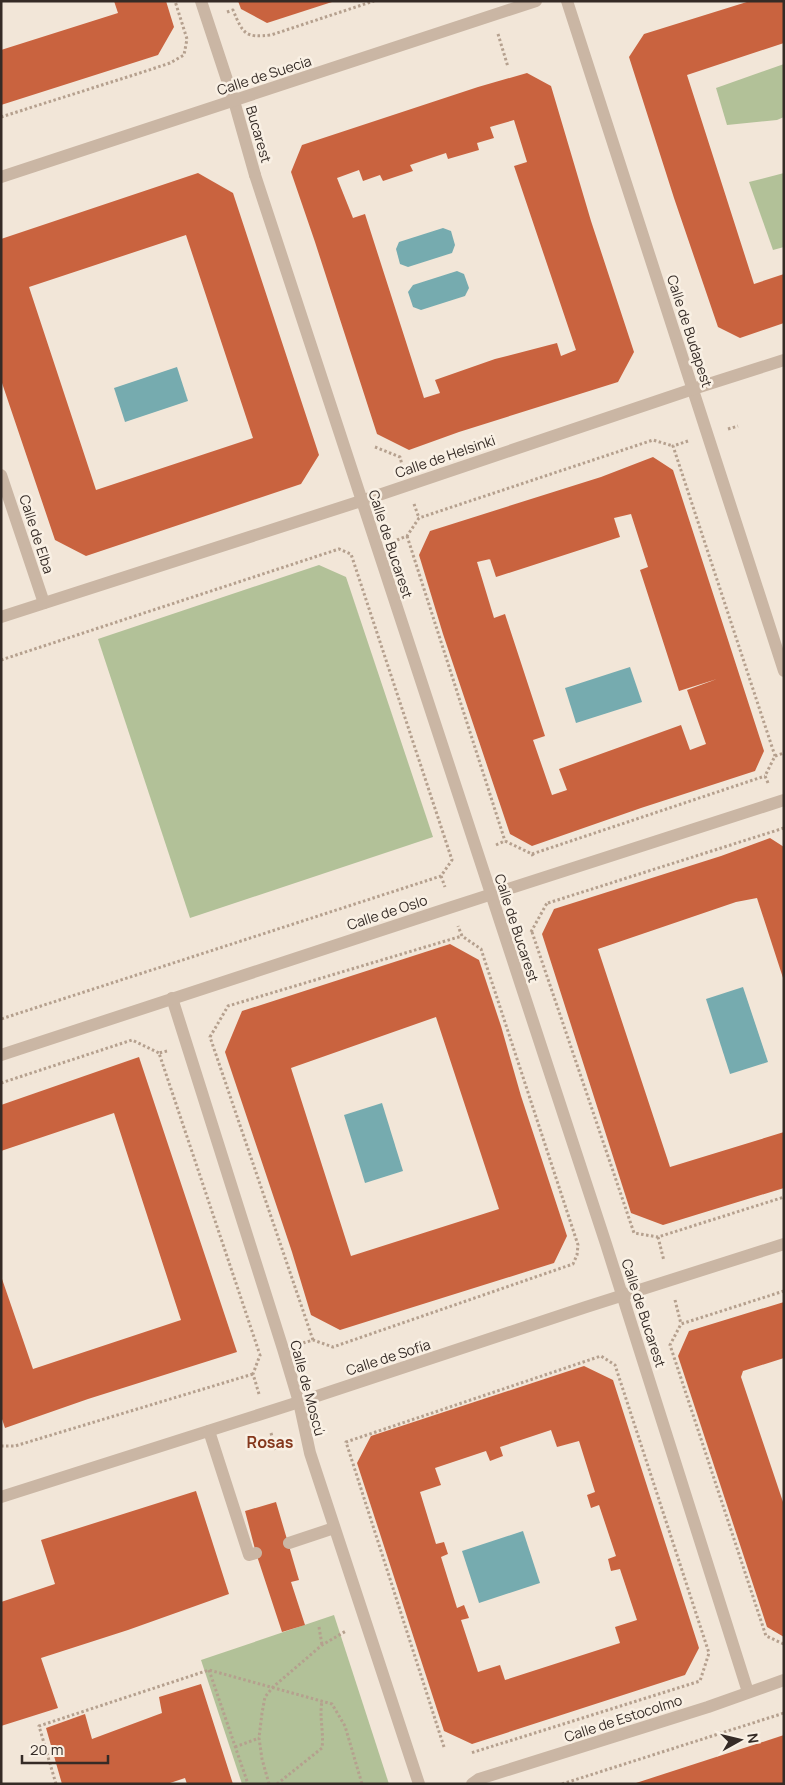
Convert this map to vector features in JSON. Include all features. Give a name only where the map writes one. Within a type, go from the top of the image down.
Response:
[{"type":"street","points":[[201,1],[234,101]]},
{"type":"street","name":"Calle de Suecia","points":[[1,177],[536,1]]},
{"type":"street","name":"Calle de Budapest","points":[[567,1],[784,671]]},
{"type":"street","name":"Bucarest","points":[[234,101],[255,175]]},
{"type":"street","name":"Calle de Bucarest","points":[[255,175],[622,1296],[748,1692]]},
{"type":"street","name":"Calle de Helsinki","points":[[1,617],[361,501],[784,360]]},
{"type":"street","name":"Calle de Elba","points":[[1,475],[44,603]]},
{"type":"street","name":"Calle de Oslo","points":[[1,1055],[490,894],[784,800]]},
{"type":"street","name":"Calle de Moscú","points":[[172,998],[298,1402],[310,1453],[418,1784]]},
{"type":"street","name":"Calle de Sofía","points":[[1,1497],[784,1244]]},
{"type":"street","points":[[209,1431],[249,1555],[256,1553]]},
{"type":"street","points":[[289,1543],[334,1528]]},
{"type":"street","name":"Calle de Estocolmo","points":[[472,1784],[479,1780],[708,1707],[784,1680]]},
{"type":"path","points":[[1,117],[170,63],[184,55],[187,39],[175,1]]},
{"type":"path","points":[[206,19],[233,10],[241,29],[255,37],[271,34],[374,1]]},
{"type":"path","points":[[376,546],[407,536],[419,518],[653,440],[673,446],[738,426]]},
{"type":"path","points":[[673,446],[775,756]]},
{"type":"path","points":[[407,536],[506,841]]},
{"type":"path","points":[[1,660],[339,549],[345,551],[351,554],[452,860],[441,876],[1,1019]]},
{"type":"path","points":[[532,854],[766,776]]},
{"type":"path","points":[[548,903],[784,828]]},
{"type":"path","points":[[332,1347],[573,1264],[577,1255],[578,1245],[481,949],[462,936],[452,907]]},
{"type":"path","points":[[532,932],[634,1233],[658,1237],[784,1196]]},
{"type":"path","points":[[312,1340],[210,1037],[228,1006],[462,936]]},
{"type":"path","points":[[1,1083],[132,1040],[159,1053]]},
{"type":"path","points":[[784,1291],[682,1324],[670,1345],[766,1636],[784,1644]]},
{"type":"path","points":[[444,1747],[346,1442],[601,1356],[615,1365],[709,1653],[700,1681],[471,1753]]},
{"type":"path","points":[[1,1446],[15,1446],[253,1374]]},
{"type":"path","points":[[319,1626],[322,1645]]},
{"type":"path","points":[[269,1784],[262,1760],[259,1738],[265,1698],[273,1687],[322,1645],[346,1631]]},
{"type":"path","points":[[209,1670],[248,1784]]},
{"type":"path","points":[[56,1784],[39,1726],[209,1670],[332,1704],[345,1726],[362,1784]]},
{"type":"path","points":[[277,1784],[322,1748],[323,1737],[320,1715],[322,1701]]},
{"type":"path","points":[[562,1784],[784,1713]]},
{"type":"path","points":[[235,1746],[259,1738]]},
{"type":"green space","points":[[784,64],[784,117],[777,120],[727,125],[716,88]]},
{"type":"green space","points":[[784,173],[784,247],[773,250],[749,182]]},
{"type":"green space","points":[[319,565],[346,577],[433,837],[190,918],[98,639]]},
{"type":"green space","points":[[334,1615],[389,1784],[242,1784],[201,1660]]},
{"type":"water","points":[[443,228],[451,231],[455,245],[452,253],[408,267],[400,264],[396,249],[399,242]]},
{"type":"water","points":[[457,271],[464,274],[469,288],[465,296],[421,310],[413,307],[408,292],[413,285]]},
{"type":"water","points":[[177,367],[188,401],[125,422],[114,388]]},
{"type":"water","points":[[630,667],[642,702],[576,723],[565,688]]},
{"type":"water","points":[[743,987],[768,1062],[730,1074],[706,999]]},
{"type":"water","points":[[382,1103],[403,1171],[365,1183],[344,1115]]},
{"type":"water","points":[[523,1531],[540,1583],[479,1603],[462,1551]]},
{"type":"building","points":[[114,1],[166,1],[174,27],[158,55],[1,105],[1,50],[118,13]]},
{"type":"building","points":[[238,1],[332,2],[267,23],[241,9]]},
{"type":"building","points":[[750,1],[784,1],[784,43],[687,75],[754,284],[784,274],[784,323],[740,338],[718,327],[629,57],[644,34]]},
{"type":"building","points":[[527,73],[551,86],[591,221],[634,352],[618,382],[459,432],[409,450],[377,434],[291,172],[302,145],[478,87]],"holes":[[[514,120],[527,162],[514,166],[576,350],[561,356],[557,343],[495,359],[435,380],[440,393],[424,398],[365,214],[353,218],[337,178],[359,170],[363,181],[380,175],[383,181],[413,171],[410,165],[446,153],[448,159],[479,150],[477,143],[494,138],[490,127]]]},
{"type":"building","points":[[198,173],[233,193],[319,455],[301,484],[86,556],[55,540],[1,380],[1,239]],"holes":[[[186,235],[253,438],[96,490],[29,287]]]},
{"type":"building","points":[[653,457],[673,470],[764,751],[755,771],[532,846],[510,834],[443,634],[419,555],[430,531],[601,477]],"holes":[[[631,514],[648,567],[640,570],[679,691],[717,679],[687,690],[706,744],[690,750],[681,725],[559,769],[567,790],[552,795],[533,740],[545,736],[505,614],[494,618],[477,562],[490,559],[496,577],[620,537],[614,518]]]},
{"type":"building","points":[[770,838],[784,847],[784,981],[757,898],[736,902],[598,949],[670,1167],[784,1132],[784,1188],[663,1225],[631,1213],[542,934],[554,909],[721,856]]},
{"type":"building","points":[[450,944],[479,960],[567,1236],[554,1263],[340,1330],[311,1315],[292,1252],[225,1052],[242,1011]],"holes":[[[436,1017],[499,1209],[351,1256],[291,1068]]]},
{"type":"building","points":[[139,1057],[237,1352],[88,1399],[5,1428],[1,1416],[1,1276],[33,1369],[181,1320],[114,1113],[1,1151],[1,1105]]},
{"type":"building","points":[[784,1302],[784,1358],[743,1371],[741,1377],[784,1505],[784,1637],[767,1627],[678,1356],[689,1331]]},
{"type":"building","points":[[584,1366],[613,1380],[699,1648],[685,1675],[472,1744],[444,1731],[357,1463],[371,1436]],"holes":[[[551,1430],[557,1447],[579,1441],[595,1492],[587,1495],[591,1508],[599,1505],[616,1556],[608,1559],[611,1571],[620,1569],[637,1620],[615,1627],[620,1643],[505,1680],[500,1665],[478,1672],[461,1620],[469,1618],[464,1605],[457,1608],[441,1557],[448,1554],[444,1542],[436,1544],[420,1492],[441,1485],[435,1468],[486,1451],[490,1461],[503,1456],[500,1447]]]},
{"type":"building","points":[[196,1491],[229,1594],[128,1630],[41,1658],[58,1708],[1,1726],[1,1602],[55,1584],[41,1540]]},
{"type":"building","points":[[276,1502],[299,1580],[291,1582],[305,1625],[282,1632],[256,1553],[245,1511]]},
{"type":"building","points":[[201,1684],[233,1784],[187,1784],[185,1778],[167,1784],[62,1784],[46,1728],[85,1714],[92,1739],[162,1713],[159,1697]]},
{"type":"building","points":[[784,1735],[784,1784],[636,1784],[636,1783]]},
{"type":"district","name":"Rosas","points":[[270,1442]]}]
